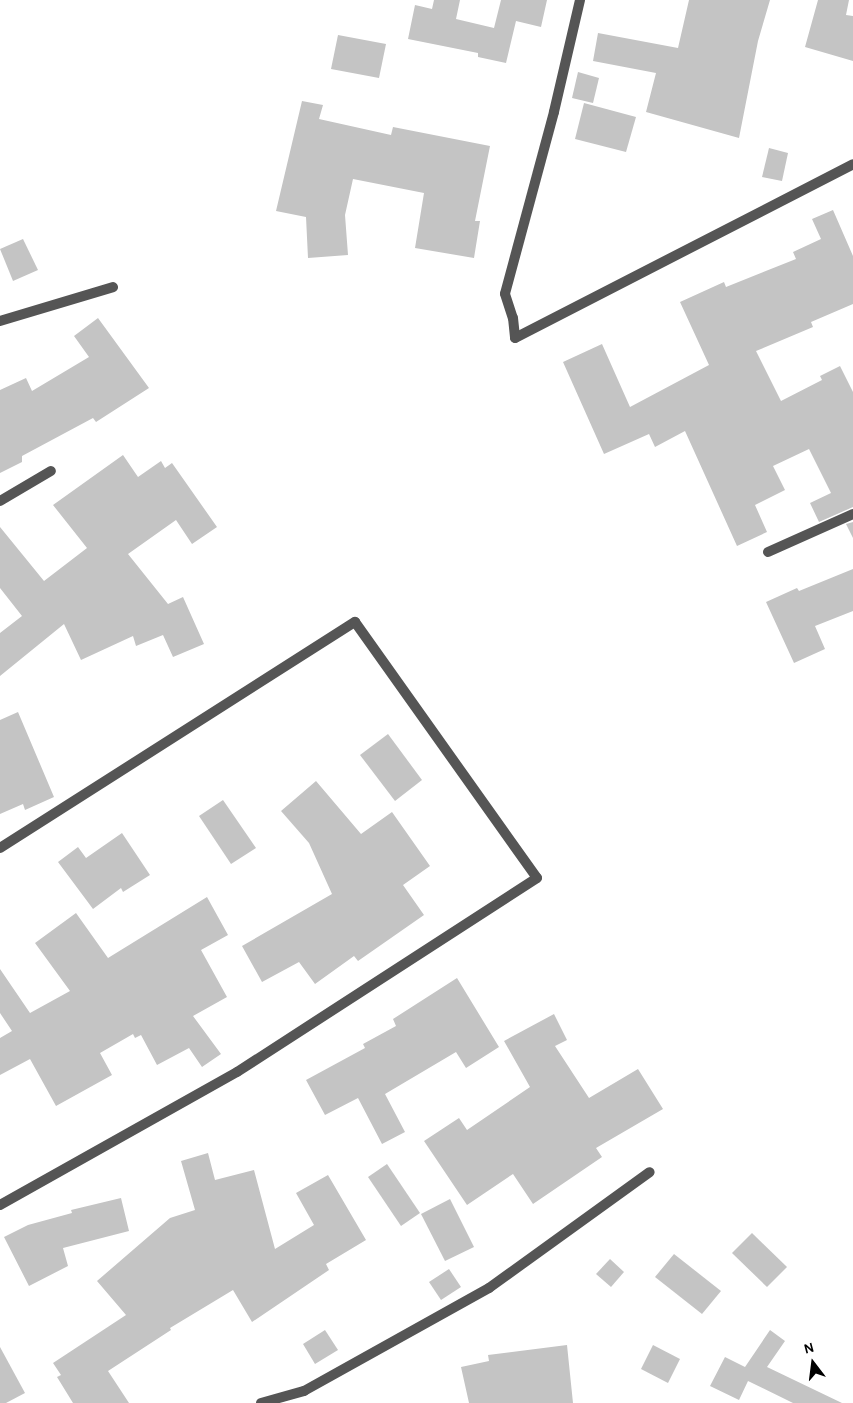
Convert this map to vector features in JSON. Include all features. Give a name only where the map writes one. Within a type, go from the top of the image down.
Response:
[{"type":"street","points":[[580,0],[554,112],[505,294],[514,318],[515,338],[853,164]]},
{"type":"street","points":[[0,322],[113,287]]},
{"type":"street","points":[[0,501],[51,470]]},
{"type":"street","points":[[768,552],[853,514]]},
{"type":"street","points":[[0,848],[355,622],[537,878],[237,1072],[0,1205]]},
{"type":"street","points":[[261,1403],[304,1390],[489,1288],[650,1172]]},
{"type":"building","points":[[434,0],[460,0],[456,19],[494,28],[501,0],[547,0],[541,27],[516,21],[506,63],[478,57],[478,53],[408,39],[415,5],[432,9]]},
{"type":"building","points":[[689,0],[770,0],[758,41],[739,138],[646,112],[656,73],[593,61],[598,33],[678,48]]},
{"type":"building","points":[[818,0],[849,0],[846,15],[853,16],[853,61],[805,47]]},
{"type":"building","points":[[338,35],[386,44],[379,78],[331,69]]},
{"type":"building","points":[[578,72],[599,78],[593,103],[572,98]]},
{"type":"building","points":[[302,101],[323,105],[319,119],[391,135],[393,127],[490,146],[475,221],[480,221],[474,258],[415,248],[424,193],[353,179],[345,215],[348,255],[308,258],[306,217],[276,211]]},
{"type":"building","points":[[584,103],[636,117],[626,152],[575,139]]},
{"type":"building","points":[[769,148],[788,153],[782,181],[762,177]]},
{"type":"building","points":[[833,210],[853,256],[853,304],[811,322],[813,327],[756,351],[781,401],[822,380],[820,376],[840,366],[853,392],[853,507],[819,522],[810,503],[831,493],[809,449],[773,466],[785,490],[755,505],[767,532],[737,546],[685,431],[655,447],[649,434],[604,454],[563,362],[602,344],[630,407],[709,365],[680,302],[724,282],[726,287],[796,259],[793,252],[821,239],[812,219]]},
{"type":"building","points":[[23,239],[38,270],[13,281],[0,249]]},
{"type":"building","points":[[98,318],[149,388],[96,422],[93,418],[22,456],[22,462],[0,473],[0,390],[26,378],[32,391],[89,357],[74,336]]},
{"type":"building","points":[[123,455],[138,477],[161,461],[165,468],[172,463],[217,527],[192,544],[176,520],[128,554],[168,604],[183,597],[204,644],[173,657],[163,635],[136,646],[133,636],[81,660],[64,624],[0,676],[0,633],[22,616],[0,588],[0,527],[44,581],[87,548],[53,505]]},
{"type":"building","points":[[853,522],[853,538],[846,524]]},
{"type":"building","points":[[853,569],[853,611],[815,626],[825,649],[794,663],[766,602],[797,588],[799,591]]},
{"type":"building","points":[[18,712],[54,797],[25,810],[23,804],[0,814],[0,720]]},
{"type":"building","points":[[388,734],[422,780],[395,801],[360,755]]},
{"type":"building","points":[[316,781],[361,834],[392,812],[430,866],[403,885],[424,915],[358,961],[354,956],[315,984],[299,962],[262,982],[242,946],[332,894],[309,843],[281,811]]},
{"type":"building","points":[[223,800],[256,848],[231,864],[199,816]]},
{"type":"building","points":[[122,833],[150,875],[123,892],[121,888],[93,909],[58,862],[78,847],[86,858]]},
{"type":"building","points":[[207,897],[228,935],[201,950],[227,997],[193,1016],[221,1054],[202,1067],[189,1048],[157,1065],[141,1035],[135,1038],[133,1034],[100,1053],[112,1075],[56,1106],[30,1059],[0,1075],[0,1038],[12,1031],[0,1013],[0,969],[30,1013],[70,991],[35,943],[76,913],[108,958]]},
{"type":"building","points":[[457,978],[499,1047],[466,1068],[456,1052],[385,1094],[405,1132],[382,1144],[358,1098],[325,1115],[306,1080],[365,1048],[363,1044],[396,1026],[393,1019]]},
{"type":"building","points":[[554,1014],[567,1040],[555,1046],[589,1098],[638,1069],[663,1109],[596,1148],[602,1157],[533,1204],[513,1174],[467,1205],[424,1141],[459,1118],[467,1130],[530,1087],[504,1041]]},
{"type":"building","points":[[208,1153],[215,1180],[254,1170],[275,1249],[314,1225],[296,1193],[328,1175],[366,1240],[326,1264],[329,1270],[252,1322],[233,1290],[170,1328],[171,1330],[108,1371],[129,1403],[73,1403],[57,1377],[61,1375],[53,1363],[126,1315],[97,1281],[170,1218],[195,1210],[181,1161]]},
{"type":"building","points":[[387,1164],[420,1213],[401,1226],[368,1177]]},
{"type":"building","points":[[121,1198],[129,1231],[63,1248],[68,1266],[29,1286],[4,1237],[28,1225],[72,1213],[71,1210]]},
{"type":"building","points":[[450,1199],[474,1247],[445,1261],[421,1214]]},
{"type":"building","points":[[752,1233],[787,1267],[767,1287],[732,1253]]},
{"type":"building","points":[[674,1254],[721,1291],[702,1314],[655,1277]]},
{"type":"building","points":[[610,1259],[624,1272],[611,1287],[596,1274]]},
{"type":"building","points":[[449,1269],[461,1287],[441,1300],[429,1282]]},
{"type":"building","points":[[325,1330],[338,1350],[315,1364],[303,1344]]},
{"type":"building","points":[[770,1330],[785,1341],[767,1367],[842,1403],[793,1403],[748,1381],[739,1400],[710,1386],[725,1357],[745,1367]]},
{"type":"building","points":[[567,1345],[573,1403],[469,1403],[461,1367],[489,1361],[488,1355]]},
{"type":"building","points":[[653,1345],[680,1359],[668,1383],[641,1369]]},
{"type":"building","points":[[0,1347],[25,1393],[6,1403],[0,1403]]}]
